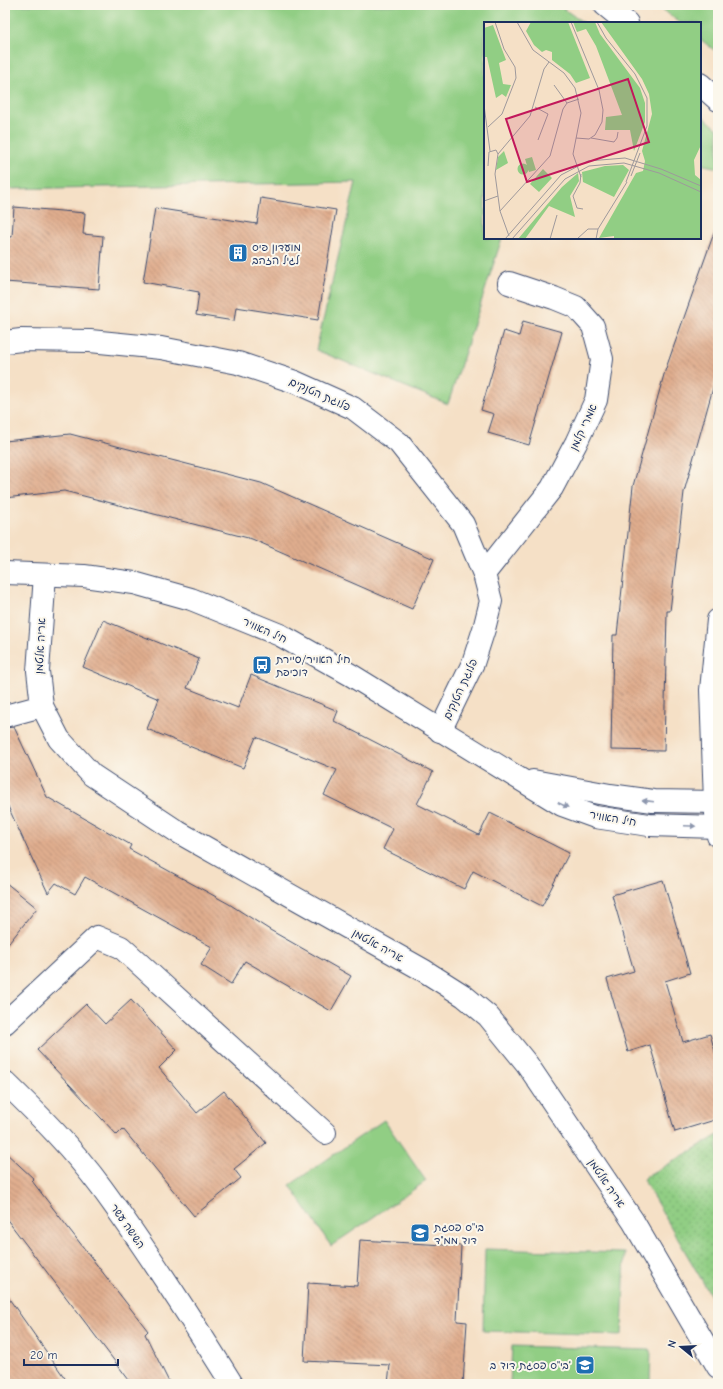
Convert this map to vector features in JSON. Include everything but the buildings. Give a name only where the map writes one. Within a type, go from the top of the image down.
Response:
[{"type":"street","points":[[605,5],[626,22]]},
{"type":"street","points":[[701,80],[718,89]]},
{"type":"street","points":[[701,85],[718,100]]},
{"type":"street","name":"אמרי קלמן","points":[[484,574],[552,488],[576,443],[596,400],[602,359],[593,326],[576,307],[509,283]]},
{"type":"street","name":"פלוגת הטנקים","points":[[5,342],[90,340],[161,348],[238,363],[294,382],[353,408],[399,443],[463,524],[484,574],[491,601],[473,663],[440,731]]},
{"type":"street","name":"חיל האוויר","points":[[5,573],[84,576],[134,582],[191,599],[280,635],[351,675],[562,805],[595,817],[649,825],[718,830]]},
{"type":"street","name":"אריה אלטמן","points":[[45,575],[38,672],[42,706],[58,739],[92,775],[178,832],[423,970],[464,996],[488,1016],[527,1064],[633,1221],[718,1367]]},
{"type":"street","points":[[718,620],[711,690],[718,830]]},
{"type":"street","points":[[5,716],[42,706]]},
{"type":"street","name":"חיל האוויר","points":[[518,777],[565,788],[654,801],[717,802]]},
{"type":"street","points":[[5,1024],[97,937],[121,947],[325,1133]]},
{"type":"street","name":"השישה עשר","points":[[5,1082],[52,1128],[100,1186],[185,1309],[232,1384]]},
{"type":"green space","points":[[5,5],[558,5],[583,22],[484,22],[484,239],[502,239],[448,404],[316,350],[356,182],[5,189]]},
{"type":"green space","points":[[657,5],[718,5],[718,53],[701,40],[701,22],[679,22]]},
{"type":"green space","points":[[701,115],[718,129],[718,168],[701,164]]},
{"type":"green space","points":[[384,1120],[426,1181],[331,1246],[290,1185]]},
{"type":"green space","points":[[718,1135],[718,1308],[643,1179]]},
{"type":"green space","points":[[485,1249],[625,1253],[622,1335],[483,1331]]},
{"type":"green space","name":"בי\"ס פסגת דוד ב'","points":[[512,1346],[651,1350],[650,1384],[510,1384]]},
{"type":"place","name":"מועדון פיס לגיל הזהב","points":[[238,253]]},
{"type":"place","name":"חיל האויר/סיירת דוכיפת","points":[[262,665]]},
{"type":"place","name":"בי\"ס פסגת דוד ממ\"ד","points":[[420,1233]]},
{"type":"place","name":"בי\"ס פסגת דוד ב'","points":[[585,1365]]}]
